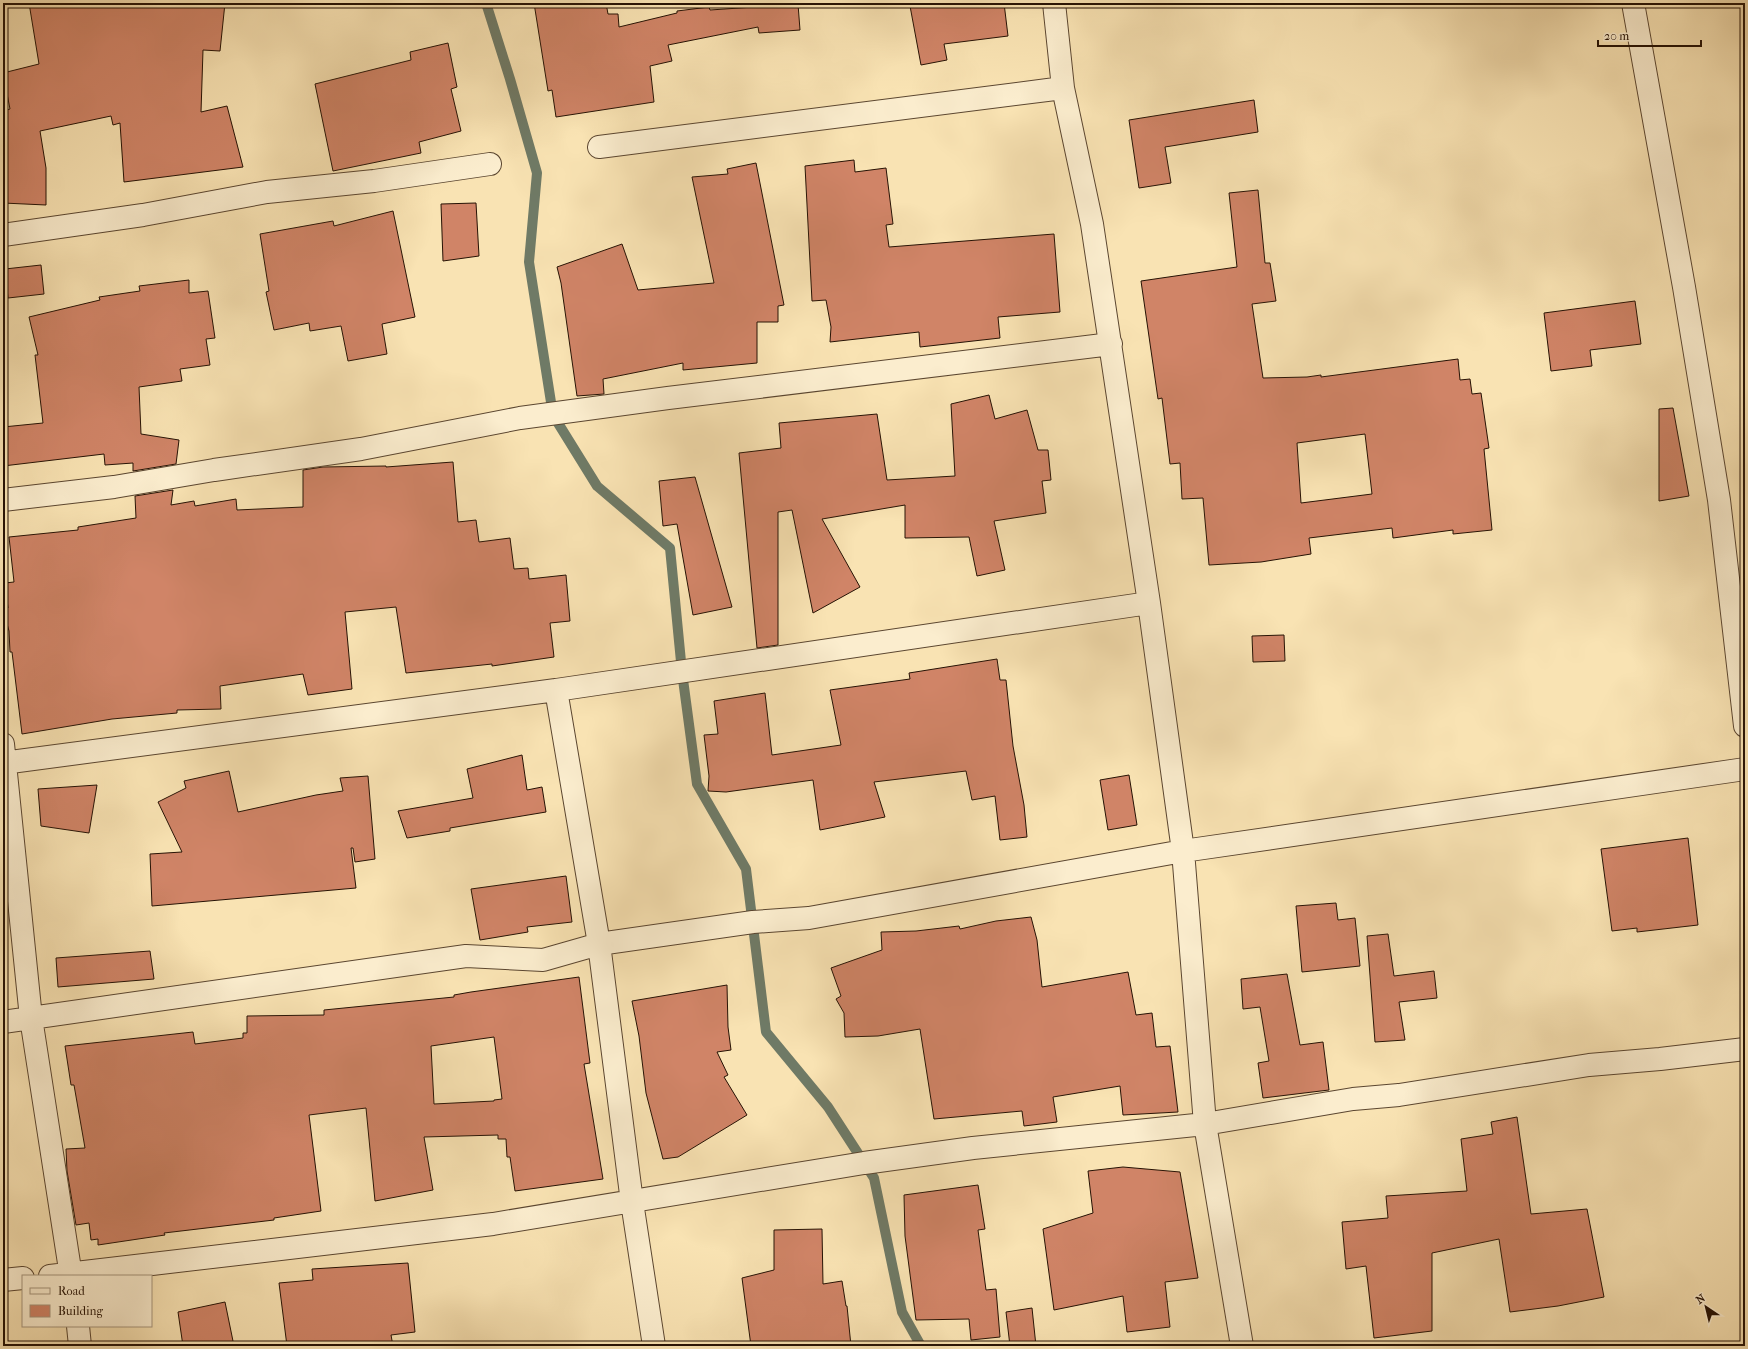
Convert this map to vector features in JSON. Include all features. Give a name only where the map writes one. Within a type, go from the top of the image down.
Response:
[{"type":"street","points":[[1054,3],[1063,88],[1092,224],[1149,603],[1183,851],[1205,1124],[1242,1346]]},
{"type":"street","points":[[1633,3],[1684,287],[1719,500],[1745,726]]},
{"type":"street","points":[[599,148],[1063,88]]},
{"type":"street","points":[[3,235],[143,215],[267,192],[374,181],[490,164]]},
{"type":"street","points":[[3,500],[114,487],[214,470],[361,449],[520,418],[668,398],[1111,344]]},
{"type":"street","points":[[1149,603],[556,690],[4,757],[31,1018],[64,1275],[192,1258],[493,1224],[864,1163],[973,1148],[1205,1124],[1353,1099],[1399,1095],[1588,1065],[1660,1059],[1745,1049]]},
{"type":"street","points":[[556,690],[599,944],[632,1202],[654,1346]]},
{"type":"street","points":[[3,1022],[466,956],[543,960],[599,944],[754,922],[809,918],[1183,851],[1745,769]]},
{"type":"street","points":[[3,1280],[22,1278]]},
{"type":"street","points":[[78,1327],[80,1346]]},
{"type":"building","points":[[29,3],[225,3],[220,51],[203,50],[201,112],[227,106],[243,167],[124,182],[120,123],[113,125],[111,116],[40,131],[46,168],[46,205],[3,203],[3,111],[10,109],[3,73],[39,64]]},
{"type":"building","points":[[534,3],[606,3],[608,14],[618,14],[619,27],[677,13],[677,11],[709,7],[710,10],[798,4],[800,30],[759,33],[758,27],[668,45],[672,61],[650,66],[654,102],[556,117],[552,90],[548,91]]},
{"type":"building","points":[[928,3],[1004,3],[1008,36],[944,44],[947,60],[921,65],[910,6]]},
{"type":"building","points":[[448,43],[457,87],[451,89],[461,131],[419,142],[421,153],[333,171],[315,84],[411,60],[410,52]]},
{"type":"building","points":[[1254,100],[1258,132],[1165,147],[1171,183],[1139,188],[1129,120]]},
{"type":"building","points":[[854,160],[855,172],[886,168],[893,224],[886,225],[889,247],[1054,234],[1060,312],[998,317],[1000,338],[920,347],[919,332],[830,342],[831,327],[826,300],[812,301],[805,166]]},
{"type":"building","points":[[756,163],[784,305],[778,306],[778,322],[757,322],[757,363],[683,370],[683,363],[603,379],[604,394],[577,396],[561,283],[557,267],[622,244],[638,290],[714,283],[692,177],[728,174],[727,169]]},
{"type":"building","points":[[1258,190],[1265,263],[1270,263],[1276,301],[1252,304],[1263,378],[1307,377],[1321,375],[1321,377],[1458,359],[1460,380],[1470,379],[1472,394],[1481,393],[1489,448],[1484,449],[1492,530],[1453,534],[1453,530],[1393,538],[1392,528],[1309,538],[1311,554],[1261,562],[1209,565],[1203,498],[1182,499],[1180,463],[1170,464],[1162,398],[1158,399],[1141,281],[1237,267],[1229,193]],"holes":[[[1365,434],[1372,494],[1301,503],[1297,443]]]},
{"type":"building","points":[[476,203],[479,256],[443,261],[441,204]]},
{"type":"building","points":[[393,211],[415,317],[382,324],[387,354],[348,361],[341,326],[310,331],[309,323],[274,330],[266,292],[269,291],[260,234],[333,221],[334,226]]},
{"type":"building","points":[[41,265],[44,294],[8,298],[5,269]]},
{"type":"building","points":[[189,280],[189,293],[208,291],[215,338],[206,339],[210,365],[180,369],[182,381],[139,387],[141,434],[179,440],[176,464],[133,471],[133,463],[105,465],[104,454],[3,466],[3,427],[43,423],[35,355],[38,355],[29,317],[100,300],[99,297],[140,291],[139,286]]},
{"type":"building","points":[[1635,301],[1641,344],[1590,350],[1592,366],[1551,371],[1544,313]]},
{"type":"building","points":[[989,395],[995,419],[1027,410],[1038,450],[1048,450],[1051,480],[1042,481],[1046,513],[994,521],[1005,570],[977,576],[969,537],[905,538],[905,505],[822,519],[860,587],[813,613],[792,510],[778,512],[778,645],[757,648],[739,453],[781,448],[779,423],[877,414],[887,480],[955,476],[951,404]]},
{"type":"building","points":[[1673,408],[1689,496],[1659,501],[1659,409]]},
{"type":"building","points":[[453,462],[458,522],[476,520],[479,542],[510,538],[514,569],[528,568],[529,579],[566,575],[570,621],[550,623],[554,657],[492,666],[492,664],[406,673],[396,607],[345,612],[352,689],[308,695],[303,674],[220,686],[221,709],[177,710],[177,713],[112,719],[22,734],[12,652],[10,652],[9,631],[3,609],[8,608],[5,583],[14,582],[9,537],[78,530],[78,527],[136,518],[135,496],[173,490],[171,505],[194,501],[195,506],[236,499],[237,510],[303,507],[303,470],[323,467],[386,467]]},
{"type":"building","points":[[695,477],[732,607],[693,615],[677,524],[663,526],[659,481]]},
{"type":"building","points":[[1284,635],[1285,661],[1253,662],[1252,636]]},
{"type":"building","points":[[997,659],[1000,680],[1006,680],[1013,746],[1024,805],[1027,837],[1000,840],[995,796],[972,800],[966,771],[874,782],[885,817],[820,830],[813,780],[726,792],[708,791],[709,776],[704,735],[718,734],[714,701],[765,693],[772,755],[841,745],[830,690],[910,679],[909,673]]},
{"type":"building","points":[[522,755],[527,790],[542,787],[546,812],[450,828],[450,831],[407,838],[398,811],[473,798],[467,769]]},
{"type":"building","points":[[229,771],[238,812],[316,795],[343,791],[340,778],[368,776],[375,859],[355,862],[353,848],[351,848],[356,888],[152,906],[150,854],[182,852],[158,802],[186,788],[184,781]]},
{"type":"building","points":[[1129,775],[1137,825],[1108,830],[1100,780]]},
{"type":"building","points":[[97,785],[89,833],[41,826],[38,789]]},
{"type":"building","points":[[1688,838],[1698,925],[1637,932],[1637,928],[1612,931],[1601,849]]},
{"type":"building","points":[[566,876],[572,922],[527,927],[528,932],[480,940],[471,889]]},
{"type":"building","points":[[1336,903],[1338,920],[1355,918],[1360,966],[1302,972],[1296,906]]},
{"type":"building","points":[[1031,917],[1037,940],[1042,987],[1128,972],[1136,1015],[1152,1013],[1156,1047],[1170,1046],[1178,1112],[1123,1115],[1120,1086],[1053,1097],[1057,1122],[1024,1126],[1022,1111],[934,1119],[920,1029],[878,1036],[845,1037],[844,1013],[836,999],[841,996],[831,968],[882,950],[881,932],[916,931],[959,926],[960,929],[996,921]]},
{"type":"building","points":[[1388,934],[1394,976],[1434,971],[1437,998],[1399,1002],[1405,1040],[1375,1042],[1367,936]]},
{"type":"building","points":[[150,951],[154,979],[58,987],[56,958]]},
{"type":"building","points":[[1287,974],[1300,1045],[1323,1042],[1329,1090],[1263,1098],[1258,1063],[1269,1061],[1260,1007],[1243,1009],[1241,979]]},
{"type":"building","points":[[579,977],[590,1063],[584,1064],[603,1179],[515,1191],[510,1157],[507,1157],[506,1139],[498,1139],[498,1135],[424,1137],[433,1190],[375,1201],[366,1108],[309,1115],[321,1211],[274,1218],[274,1220],[164,1233],[165,1235],[98,1245],[98,1239],[91,1240],[89,1223],[76,1225],[67,1171],[66,1149],[85,1148],[74,1085],[71,1085],[65,1046],[193,1032],[195,1044],[243,1038],[243,1033],[247,1033],[247,1016],[324,1015],[324,1010],[454,997],[454,995]],"holes":[[[494,1037],[502,1099],[494,1101],[434,1104],[431,1046]]]},
{"type":"building","points":[[727,985],[728,1027],[731,1050],[717,1052],[728,1075],[724,1077],[747,1115],[678,1157],[663,1159],[646,1093],[639,1036],[632,1001]]},
{"type":"building","points":[[1517,1117],[1531,1214],[1587,1209],[1604,1297],[1558,1306],[1510,1312],[1499,1239],[1432,1253],[1432,1331],[1374,1338],[1366,1266],[1346,1269],[1342,1222],[1388,1218],[1386,1196],[1467,1191],[1461,1139],[1493,1134],[1491,1122]]},
{"type":"building","points":[[1123,1167],[1180,1172],[1198,1278],[1165,1282],[1170,1327],[1127,1332],[1123,1296],[1054,1310],[1043,1229],[1093,1213],[1088,1171]]},
{"type":"building","points":[[978,1185],[985,1229],[978,1230],[986,1290],[996,1289],[1000,1337],[971,1340],[969,1319],[916,1320],[905,1236],[904,1195]]},
{"type":"building","points":[[822,1229],[823,1284],[842,1281],[847,1306],[851,1346],[751,1346],[742,1278],[774,1270],[774,1230]]},
{"type":"building","points":[[408,1263],[415,1332],[391,1335],[393,1346],[287,1346],[279,1283],[313,1280],[312,1269]]},
{"type":"building","points":[[225,1302],[234,1346],[183,1346],[178,1312]]},
{"type":"building","points":[[1032,1308],[1036,1346],[1010,1346],[1006,1312]]},
{"type":"waterway","points":[[486,3],[537,173],[529,262],[553,415],[597,486],[670,548],[682,672],[697,784],[746,869],[766,1032],[828,1107],[874,1178],[902,1312],[921,1346]]}]
